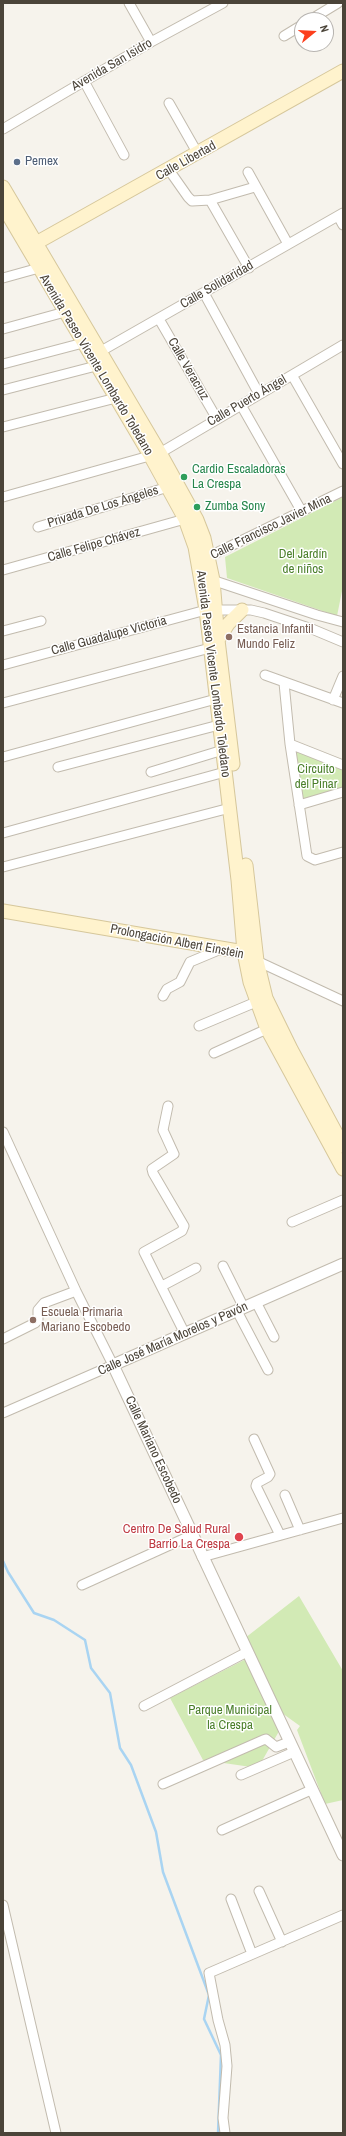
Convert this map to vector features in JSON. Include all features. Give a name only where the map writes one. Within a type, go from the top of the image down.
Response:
[{"type":"main road","name":"Calle Libertad","points":[[32,245],[198,154],[343,71]]},
{"type":"main road","name":"Avenida Paseo Vicente Lombardo Toledano","points":[[3,187],[32,245],[96,358],[197,520],[208,578],[214,644],[261,983],[271,1012],[343,1146]]},
{"type":"main road","name":"Avenida Paseo Vicente Lombardo Toledano","points":[[3,206],[32,245],[39,268],[83,343],[96,358],[116,398],[156,455],[168,487],[204,559]]},
{"type":"main road","points":[[214,644],[228,624],[242,610]]},
{"type":"main road","name":"Avenida Paseo Vicente Lombardo Toledano","points":[[214,644],[216,699],[230,808],[244,952],[250,982],[267,1029],[343,1169]]},
{"type":"main road","name":"Prolongación Albert Einstein","points":[[3,911],[244,952],[257,961]]},
{"type":"street","points":[[129,3],[151,42]]},
{"type":"street","name":"Avenida San Isidro","points":[[3,129],[84,80],[223,3]]},
{"type":"street","points":[[323,12],[338,3]]},
{"type":"street","points":[[284,36],[294,30]]},
{"type":"street","points":[[84,80],[124,155]]},
{"type":"street","points":[[169,103],[198,154]]},
{"type":"street","points":[[169,170],[192,201],[210,200],[255,187]]},
{"type":"street","points":[[248,172],[288,244]]},
{"type":"street","points":[[210,200],[249,268]]},
{"type":"street","points":[[340,214],[343,225]]},
{"type":"street","name":"Calle Solidaridad","points":[[3,390],[96,358],[158,319],[249,268],[340,214]]},
{"type":"street","points":[[3,278],[39,268]]},
{"type":"street","points":[[204,293],[259,394]]},
{"type":"street","points":[[3,329],[65,312]]},
{"type":"street","name":"Calle Veracruz","points":[[158,319],[216,418]]},
{"type":"street","points":[[3,364],[83,343]]},
{"type":"street","name":"Calle Puerto Ángel","points":[[3,497],[156,455],[216,418],[343,345]]},
{"type":"street","points":[[292,375],[343,464]]},
{"type":"street","points":[[3,427],[116,398]]},
{"type":"street","points":[[241,404],[302,512]]},
{"type":"street","name":"Privada De Los Ángeles","points":[[38,527],[168,487]]},
{"type":"street","name":"Calle Francisco Javier Mina","points":[[204,559],[343,491]]},
{"type":"street","name":"Calle Felipe Chávez","points":[[3,570],[185,519]]},
{"type":"street","points":[[208,578],[317,615],[343,620]]},
{"type":"street","name":"Calle Guadalupe Victoria","points":[[3,665],[211,610],[242,610],[264,613],[312,629],[343,642]]},
{"type":"street","points":[[312,629],[317,615]]},
{"type":"street","points":[[3,631],[41,621]]},
{"type":"street","points":[[3,703],[214,644]]},
{"type":"street","points":[[265,675],[343,703]]},
{"type":"street","points":[[333,700],[343,676]]},
{"type":"street","points":[[284,683],[290,744],[307,856],[315,860],[343,852]]},
{"type":"street","points":[[3,757],[216,699]]},
{"type":"street","points":[[58,767],[219,725]]},
{"type":"street","points":[[290,744],[343,765]]},
{"type":"street","points":[[151,772],[223,750]]},
{"type":"street","points":[[3,833],[225,772]]},
{"type":"street","points":[[299,805],[343,792]]},
{"type":"street","points":[[3,867],[230,808]]},
{"type":"street","points":[[163,996],[167,989],[180,982],[190,962],[223,949]]},
{"type":"street","name":"Prolongación Albert Einstein","points":[[257,961],[343,1001]]},
{"type":"street","points":[[199,1026],[256,1002]]},
{"type":"street","points":[[214,1053],[267,1029]]},
{"type":"street","points":[[168,1106],[162,1127],[174,1154],[152,1169],[184,1226],[182,1231],[144,1252],[185,1334]]},
{"type":"street","name":"Calle Mariano Escobedo","points":[[3,1132],[5,1142],[113,1365],[311,1790],[340,1842],[343,1855]]},
{"type":"street","points":[[292,1222],[343,1200]]},
{"type":"street","name":"Calle José María Morelos y Pavón","points":[[3,1413],[343,1264]]},
{"type":"street","points":[[223,1266],[240,1309],[268,1370]]},
{"type":"street","points":[[162,1286],[196,1268]]},
{"type":"street","points":[[3,1339],[35,1323],[38,1320],[38,1310],[44,1303],[76,1291]]},
{"type":"street","points":[[256,1302],[274,1337]]},
{"type":"street","points":[[254,1439],[270,1474],[268,1477],[257,1483],[256,1486],[280,1535]]},
{"type":"street","points":[[285,1495],[300,1530]]},
{"type":"street","points":[[202,1557],[343,1518]]},
{"type":"street","points":[[82,1585],[192,1535]]},
{"type":"street","points":[[144,1706],[247,1652]]},
{"type":"street","points":[[163,1784],[266,1739],[276,1747],[292,1747]]},
{"type":"street","points":[[241,1775],[292,1747]]},
{"type":"street","points":[[222,1830],[311,1790]]},
{"type":"street","points":[[260,1891],[282,1942]]},
{"type":"street","points":[[231,1898],[252,1954]]},
{"type":"street","points":[[3,1905],[56,2133]]},
{"type":"street","points":[[225,2133],[223,2118],[227,2066],[225,2045],[218,2020],[209,1973],[343,1915]]},
{"type":"green space","name":"Del Jardín de niños","points":[[343,497],[343,586],[337,616],[227,578],[225,557]]},
{"type":"green space","name":"Circuito del Pinar","points":[[294,749],[343,768],[343,789],[301,802]]},
{"type":"green space","name":"Parque Municipal la Crespa","points":[[299,1596],[343,1671],[343,1800],[325,1804],[297,1730],[300,1726],[275,1708],[245,1638]]},
{"type":"green space","name":"Parque Municipal la Crespa","points":[[247,1654],[282,1726],[258,1768],[203,1760],[170,1698],[244,1660]]},
{"type":"waterway","points":[[3,1561],[8,1572],[34,1613],[54,1620],[85,1640],[91,1668],[110,1693],[120,1748],[131,1765],[156,1832],[163,1872],[209,1995],[204,2019],[221,2055],[218,2133]]},
{"type":"place","name":"Pemex","points":[[17,162]]},
{"type":"place","name":"Cardio Escaladoras La Crespa","points":[[184,477]]},
{"type":"place","name":"Zumba Sony","points":[[197,507]]},
{"type":"place","name":"Estancia Infantil Mundo Feliz","points":[[229,637]]},
{"type":"place","name":"Escuela Primaria Mariano Escobedo","points":[[33,1320]]},
{"type":"place","name":"Centro De Salud Rural Barrio La Crespa","points":[[239,1537]]}]
